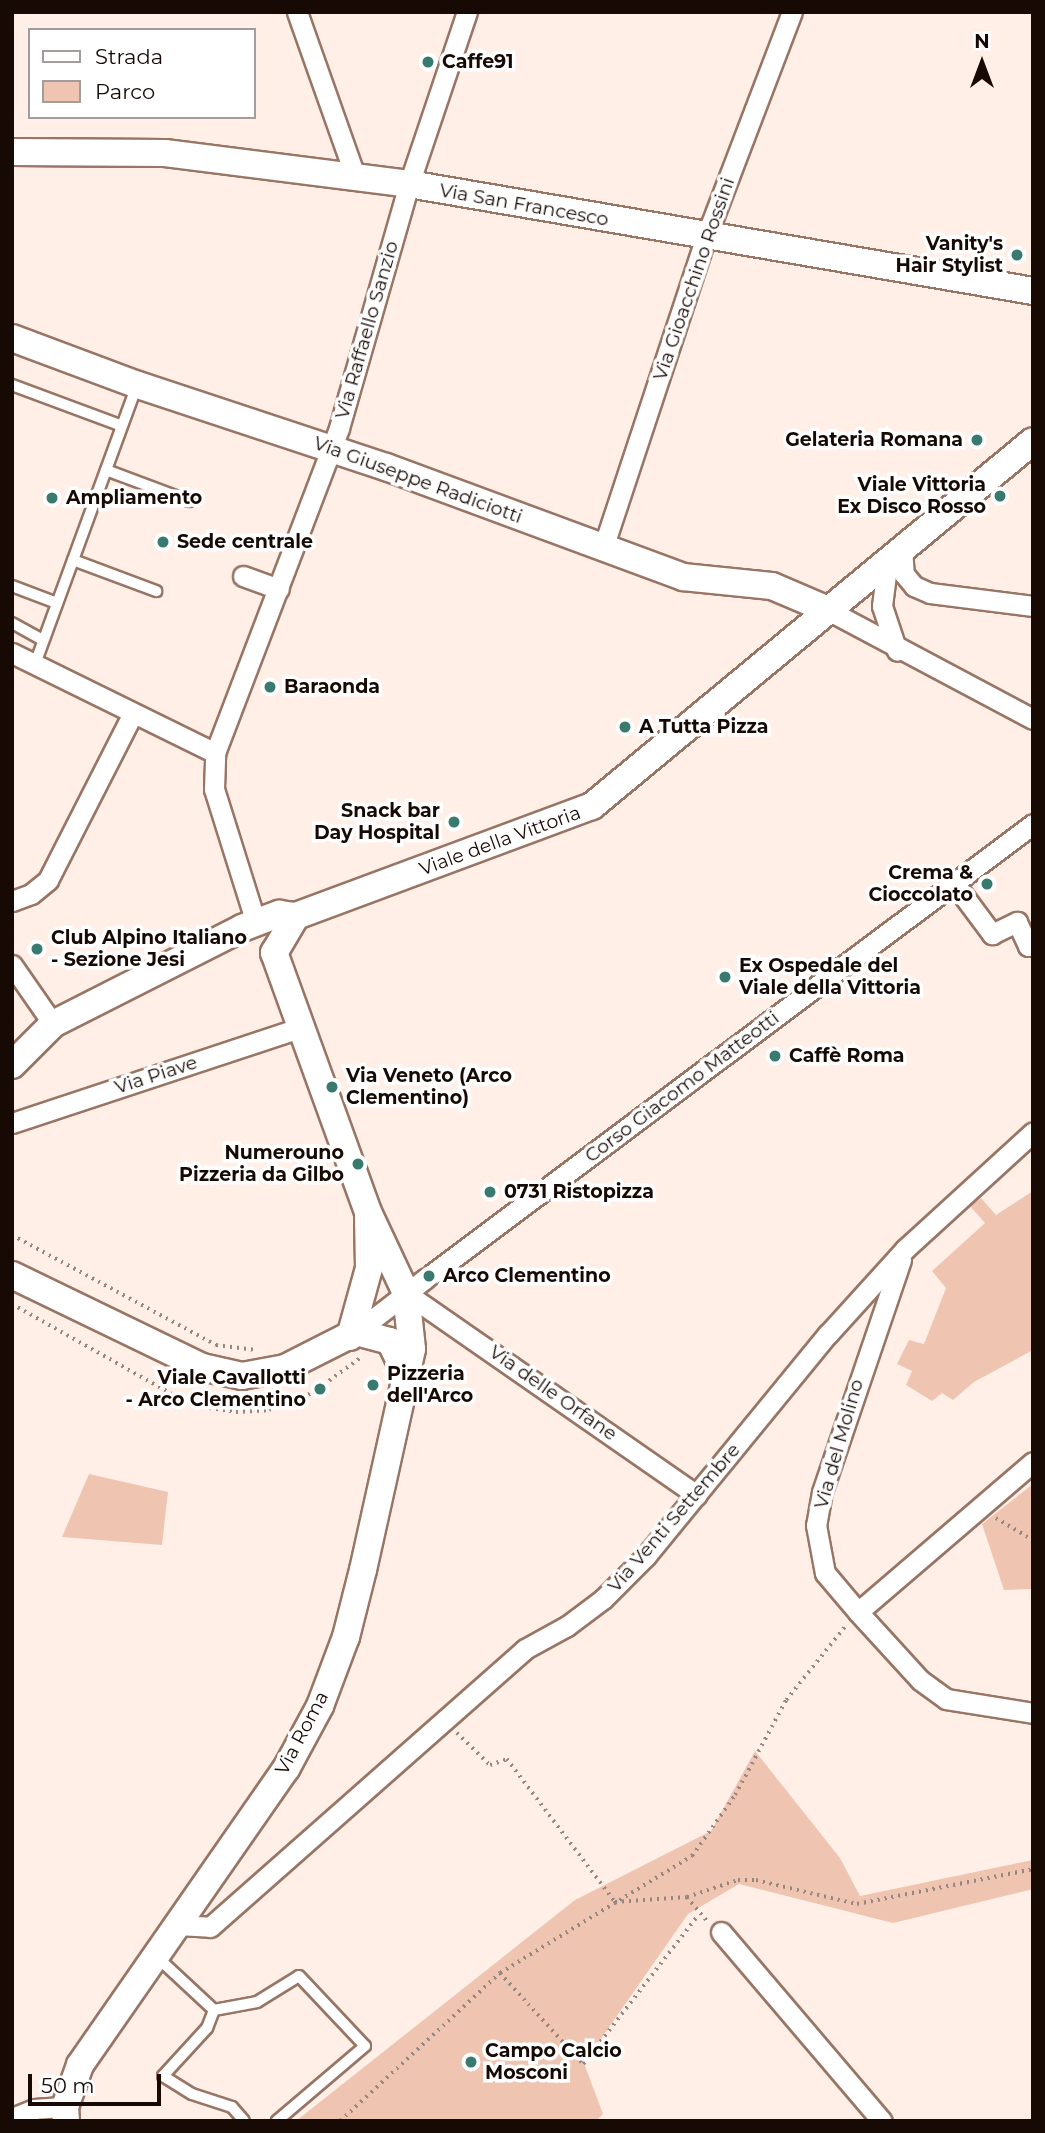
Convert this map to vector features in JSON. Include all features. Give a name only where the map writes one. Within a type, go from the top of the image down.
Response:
[{"type":"main road","name":"Via San Francesco","points":[[12,152],[165,153],[409,184],[1033,291]]},
{"type":"main road","name":"Via Giuseppe Radiciotti","points":[[12,338],[138,385],[330,447],[683,577],[789,591],[826,609]]},
{"type":"main road","name":"Viale della Vittoria","points":[[12,1065],[53,1024],[145,975],[256,923],[279,915],[296,916],[592,806],[826,609],[1033,441]]},
{"type":"main road","points":[[274,953],[296,916]]},
{"type":"main road","points":[[224,940],[247,942],[274,953],[368,1212],[369,1268],[353,1335]]},
{"type":"main road","name":"Via Roma","points":[[66,2114],[80,2065],[286,1769],[320,1706],[346,1637],[363,1570],[404,1370],[413,1340],[421,1282],[368,1212]]},
{"type":"main road","points":[[12,1275],[177,1358],[224,1373],[242,1376],[285,1368],[353,1335],[390,1341],[404,1370]]},
{"type":"street","points":[[296,12],[356,179]]},
{"type":"street","name":"Via Raffaello Sanzio","points":[[256,923],[214,789],[215,753],[279,589],[330,447],[409,184],[467,12]]},
{"type":"street","name":"Via Gioacchino Rossini","points":[[603,548],[706,237],[792,12]]},
{"type":"street","points":[[895,553],[904,574],[914,586],[930,593],[1033,606]]},
{"type":"street","points":[[895,553],[882,606],[897,651]]},
{"type":"street","points":[[243,576],[279,589]]},
{"type":"street","points":[[826,609],[897,651],[1033,719]]},
{"type":"street","points":[[13,654],[215,753]]},
{"type":"street","points":[[12,901],[31,894],[48,880],[133,713]]},
{"type":"street","name":"Corso Giacomo Matteotti","points":[[353,1335],[1033,824]]},
{"type":"street","points":[[954,883],[992,934],[1017,922],[1028,946],[1033,943]]},
{"type":"street","points":[[12,965],[53,1024]]},
{"type":"street","name":"Via Piave","points":[[12,1123],[300,1028]]},
{"type":"street","name":"Via Venti Settembre","points":[[177,1925],[210,1927],[525,1649],[567,1626],[603,1599],[697,1495],[828,1334],[905,1249],[1033,1132]]},
{"type":"street","name":"Via del Molino","points":[[905,1249],[873,1332],[822,1492],[816,1525],[825,1573],[920,1680],[946,1699],[1033,1713]]},
{"type":"street","name":"Via delle Orfane","points":[[421,1282],[697,1495]]},
{"type":"street","points":[[858,1612],[1033,1462]]},
{"type":"street","points":[[721,1933],[882,2121]]},
{"type":"street","points":[[19,2117],[66,2114]]},
{"type":"lane","points":[[12,385],[122,426]]},
{"type":"lane","points":[[35,664],[138,385]]},
{"type":"lane","points":[[106,470],[189,502]]},
{"type":"lane","points":[[73,560],[156,591]]},
{"type":"lane","points":[[12,586],[57,603]]},
{"type":"lane","points":[[12,623],[43,640]]},
{"type":"lane","points":[[157,1957],[214,2010]]},
{"type":"lane","points":[[214,2010],[257,2002],[299,1976],[365,2046],[277,2121]]},
{"type":"lane","points":[[214,2010],[207,2028],[163,2076],[192,2094],[232,2107],[244,2121]]},
{"type":"path","points":[[982,1506],[1033,1540]]},
{"type":"path","points":[[340,2121],[500,1973],[692,1856],[735,1796],[786,1700],[858,1612]]},
{"type":"path","points":[[444,1720],[490,1765],[507,1759],[615,1902]]},
{"type":"path","points":[[615,1902],[687,1897],[738,1880],[756,1880],[857,1904],[1033,1869]]},
{"type":"path","points":[[687,1897],[698,1915],[721,1933]]},
{"type":"path","points":[[500,1973],[583,2064],[698,1915]]},
{"type":"green space","points":[[1033,1191],[1033,1350],[974,1382],[953,1400],[942,1393],[932,1401],[906,1385],[912,1371],[897,1364],[909,1340],[924,1344],[946,1288],[932,1271],[985,1223],[970,1206],[981,1198],[996,1215]]},
{"type":"green space","points":[[89,1474],[168,1492],[162,1545],[62,1537]]},
{"type":"green space","points":[[1033,1484],[1033,1589],[1004,1590],[982,1524]]},
{"type":"green space","points":[[755,1751],[840,1858],[860,1896],[1033,1860],[1033,1889],[893,1923],[739,1884],[688,1914],[584,2063],[603,2114],[596,2121],[296,2121],[575,1900],[711,1831]]},
{"type":"place","name":"Caffe91","points":[[428,62]]},
{"type":"place","name":"Vanity's Hair Stylist","points":[[1017,255]]},
{"type":"place","name":"Gelateria Romana","points":[[977,440]]},
{"type":"place","name":"Viale Vittoria Ex Disco Rosso","points":[[1000,496]]},
{"type":"place","name":"Ampliamento","points":[[52,498]]},
{"type":"place","name":"Sede centrale","points":[[163,542]]},
{"type":"place","name":"Baraonda","points":[[270,687]]},
{"type":"place","name":"A Tutta Pizza","points":[[625,727]]},
{"type":"place","name":"Snack bar Day Hospital","points":[[454,822]]},
{"type":"place","name":"Crema & Cioccolato","points":[[987,884]]},
{"type":"place","name":"Club Alpino Italiano - Sezione Jesi","points":[[37,949]]},
{"type":"place","name":"Ex Ospedale del Viale della Vittoria","points":[[725,977]]},
{"type":"place","name":"Caffè Roma","points":[[775,1056]]},
{"type":"place","name":"Via Veneto (Arco Clementino)","points":[[332,1087]]},
{"type":"place","name":"Numerouno Pizzeria da Gilbo","points":[[358,1164]]},
{"type":"place","name":"0731 Ristopizza","points":[[490,1192]]},
{"type":"place","name":"Arco Clementino","points":[[429,1276]]},
{"type":"place","name":"Pizzeria dell'Arco","points":[[373,1385]]},
{"type":"place","name":"Viale Cavallotti - Arco Clementino","points":[[320,1389]]},
{"type":"place","name":"Campo Calcio Mosconi","points":[[471,2062]]}]
